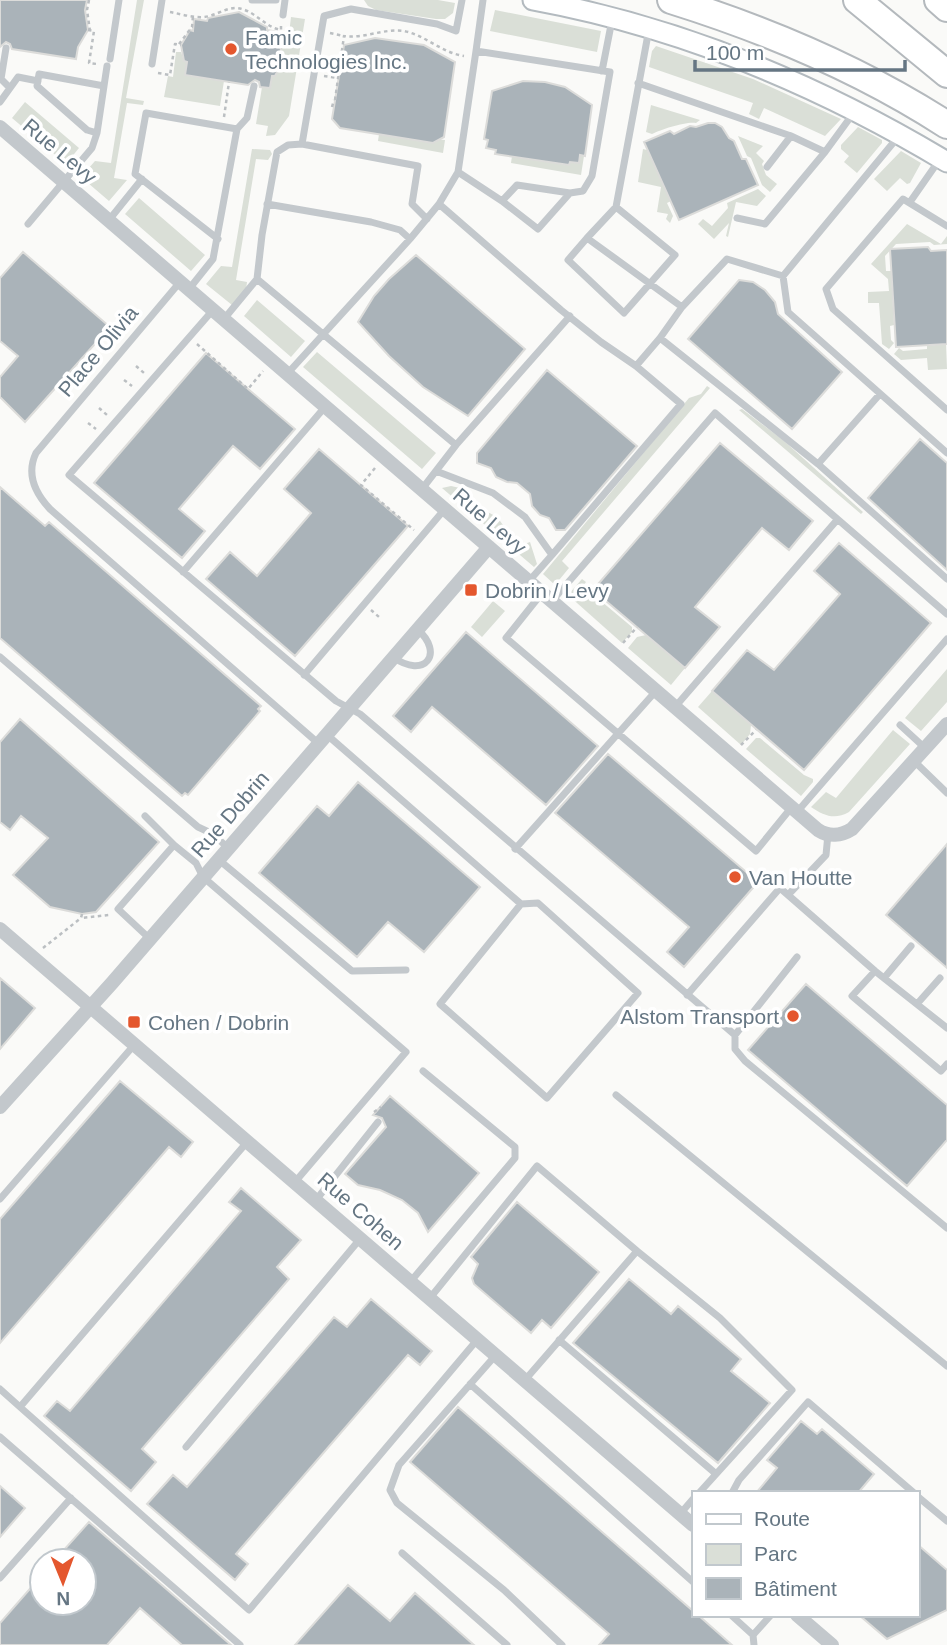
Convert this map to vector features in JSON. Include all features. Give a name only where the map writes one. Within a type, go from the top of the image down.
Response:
[{"type":"highway","points":[[671,0],[807,50],[881,86],[947,125]]},
{"type":"highway","points":[[857,0],[947,74]]},
{"type":"highway","points":[[937,0],[947,8]]},
{"type":"main road","points":[[533,0],[649,28],[760,66],[856,111],[944,160]]},
{"type":"street","name":"Rue Levy","points":[[0,127],[794,810],[818,830],[828,834]]},
{"type":"street","name":"Rue Dobrin","points":[[0,1107],[150,939],[489,547]]},
{"type":"street","points":[[828,834],[842,834],[852,829],[947,724]]},
{"type":"street","name":"Rue Cohen","points":[[0,929],[692,1524]]},
{"type":"street","points":[[799,1617],[832,1645]]},
{"type":"lane","points":[[28,224],[92,148],[97,133],[119,0]]},
{"type":"lane","points":[[152,64],[162,0]]},
{"type":"lane","points":[[252,0],[276,0]]},
{"type":"lane","points":[[283,15],[285,0]]},
{"type":"lane","points":[[351,9],[352,0]]},
{"type":"lane","points":[[302,144],[324,16],[351,9],[437,24],[456,31],[462,0]]},
{"type":"lane","points":[[287,374],[410,239],[439,204],[458,172],[483,0]]},
{"type":"lane","points":[[602,71],[612,18]]},
{"type":"lane","points":[[616,207],[675,255],[624,313],[568,260],[616,207],[649,28]]},
{"type":"lane","points":[[6,48],[1,79],[10,88]]},
{"type":"lane","points":[[476,51],[610,72],[592,176],[583,191],[570,193],[517,185],[502,201]]},
{"type":"lane","points":[[97,133],[87,130],[37,86],[39,74],[104,86]]},
{"type":"lane","points":[[0,102],[18,77],[38,81]]},
{"type":"lane","points":[[638,83],[791,136],[825,152]]},
{"type":"lane","name":"Place Olivia","points":[[254,86],[247,118],[237,129],[213,259],[185,285],[44,444],[33,460],[31,474],[36,490],[50,509],[322,738]]},
{"type":"lane","points":[[737,218],[765,224],[856,111]]},
{"type":"lane","points":[[218,239],[135,174],[146,113],[237,129]]},
{"type":"lane","points":[[900,135],[783,276],[788,312],[947,453]]},
{"type":"lane","points":[[767,167],[791,136]]},
{"type":"lane","points":[[426,219],[412,204],[418,166],[302,144],[288,145],[277,152],[257,279],[218,314],[69,475],[304,675],[336,701],[360,714],[735,1035]]},
{"type":"lane","points":[[910,202],[944,160]]},
{"type":"lane","points":[[458,172],[538,229],[570,193]]},
{"type":"lane","points":[[108,220],[142,179]]},
{"type":"lane","points":[[947,226],[903,200],[826,289],[833,309],[947,410]]},
{"type":"lane","points":[[267,204],[371,222],[400,230],[410,239]]},
{"type":"lane","points":[[439,204],[601,342],[636,366],[681,404],[529,582]]},
{"type":"lane","points":[[587,238],[682,307]]},
{"type":"lane","points":[[636,366],[682,307],[727,259],[783,276]]},
{"type":"lane","points":[[257,279],[457,445]]},
{"type":"lane","points":[[422,490],[457,445],[570,316]]},
{"type":"lane","points":[[660,338],[817,464],[947,579]]},
{"type":"lane","points":[[817,464],[880,394]]},
{"type":"lane","points":[[183,572],[325,406]]},
{"type":"lane","points":[[947,614],[715,413],[547,597],[506,638],[756,851],[947,639]]},
{"type":"lane","points":[[436,471],[493,493],[525,517],[552,555]]},
{"type":"lane","points":[[304,675],[445,509]]},
{"type":"lane","points":[[675,707],[837,520]]},
{"type":"lane","points":[[393,657],[411,667],[426,662],[430,643],[417,629]]},
{"type":"lane","points":[[0,657],[198,827],[213,834],[223,854],[352,971],[406,970]]},
{"type":"lane","points":[[515,849],[656,691]]},
{"type":"lane","points":[[900,725],[926,748]]},
{"type":"lane","points":[[322,738],[521,904],[538,903],[638,993],[547,1098],[440,1004],[521,904]]},
{"type":"lane","points":[[914,761],[947,793]]},
{"type":"lane","points":[[145,816],[196,863],[204,877],[406,1052],[295,1182]]},
{"type":"lane","points":[[788,895],[826,855],[828,834]]},
{"type":"lane","points":[[150,939],[118,909],[174,845]]},
{"type":"lane","points":[[687,995],[780,888],[875,971],[947,1028]]},
{"type":"lane","points":[[884,978],[911,946]]},
{"type":"lane","points":[[797,957],[735,1035],[735,1049],[744,1061],[947,1228]]},
{"type":"lane","points":[[875,971],[852,996],[944,1074],[947,1064]]},
{"type":"lane","points":[[917,1004],[940,978]]},
{"type":"lane","points":[[0,1199],[135,1044]]},
{"type":"lane","points":[[411,1281],[514,1158],[515,1147],[423,1071]]},
{"type":"lane","points":[[616,1095],[947,1366]]},
{"type":"lane","points":[[316,1200],[378,1122]]},
{"type":"lane","points":[[20,1407],[248,1142]]},
{"type":"lane","points":[[430,1298],[537,1166],[720,1318],[792,1390],[701,1491]]},
{"type":"lane","points":[[186,1447],[360,1238]]},
{"type":"lane","points":[[525,1380],[637,1251]]},
{"type":"lane","points":[[0,1389],[249,1610],[478,1339]]},
{"type":"lane","points":[[559,1340],[715,1473]]},
{"type":"lane","points":[[496,1355],[399,1465],[390,1490],[397,1503],[504,1590],[562,1645]]},
{"type":"lane","points":[[470,1384],[692,1581]]},
{"type":"lane","points":[[733,1491],[739,1480],[808,1402],[912,1491]]},
{"type":"lane","points":[[0,1437],[240,1645]]},
{"type":"lane","points":[[919,1497],[947,1521]]},
{"type":"lane","points":[[0,1578],[71,1498]]},
{"type":"lane","points":[[680,1514],[692,1500]]},
{"type":"lane","points":[[402,1553],[507,1645]]},
{"type":"lane","points":[[733,1617],[752,1634],[754,1645]]},
{"type":"lane","points":[[752,1634],[769,1617]]},
{"type":"path","points":[[89,0],[89,31],[94,31],[89,63],[97,64]]},
{"type":"path","points":[[178,13],[203,17],[240,8],[255,15],[271,28],[281,30]]},
{"type":"path","points":[[164,74],[170,75],[175,44],[180,44],[192,27],[194,16]]},
{"type":"path","points":[[338,35],[352,37],[389,31],[404,33],[459,55]]},
{"type":"path","points":[[332,107],[344,36]]},
{"type":"path","points":[[223,119],[229,82]]},
{"type":"path","points":[[195,342],[248,389],[263,371]]},
{"type":"path","points":[[375,468],[361,485],[415,531]]},
{"type":"path","points":[[622,643],[637,627]]},
{"type":"path","points":[[741,746],[756,730]]},
{"type":"path","points":[[45,946],[82,916],[109,915]]},
{"type":"path","points":[[374,1112],[380,1107]]},
{"type":"green space","points":[[137,0],[144,0],[126,98],[144,101],[143,105],[127,103],[114,178],[127,180],[109,201],[81,177],[95,161],[111,163]]},
{"type":"green space","points":[[364,0],[438,0],[455,3],[453,13],[445,19],[436,19],[376,10]]},
{"type":"green space","points":[[495,10],[601,31],[597,52],[490,31]]},
{"type":"green space","points":[[291,17],[305,19],[289,116],[275,135],[266,136],[268,126],[256,124],[262,87],[270,88],[272,76],[283,61],[280,45],[277,45],[279,32],[289,34]]},
{"type":"green space","points":[[656,46],[753,79],[841,119],[825,136],[764,108],[759,119],[749,114],[753,103],[649,67],[652,51]]},
{"type":"green space","points":[[176,52],[181,52],[184,61],[224,81],[220,106],[164,97],[168,76],[173,77]]},
{"type":"green space","points":[[25,102],[79,148],[66,164],[12,118]]},
{"type":"green space","points":[[651,105],[700,120],[652,134],[646,132]]},
{"type":"green space","points":[[858,127],[882,140],[882,143],[857,173],[844,162],[849,156],[841,149],[841,145]]},
{"type":"green space","points":[[379,134],[445,140],[443,153],[378,141]]},
{"type":"green space","points":[[738,136],[763,146],[756,153],[764,161],[762,164],[766,175],[777,184],[770,192],[762,185]]},
{"type":"green space","points":[[252,149],[270,150],[272,154],[268,160],[256,159],[236,280],[247,282],[246,290],[232,305],[206,284],[221,266],[232,267]]},
{"type":"green space","points":[[643,149],[647,150],[671,201],[667,203],[673,216],[670,223],[666,219],[668,214],[657,212],[661,187],[638,182]]},
{"type":"green space","points":[[901,151],[921,163],[910,183],[907,184],[900,178],[887,191],[874,179]]},
{"type":"green space","points":[[580,155],[584,156],[581,175],[511,163],[512,156],[569,165],[570,162],[579,163]]},
{"type":"green space","points":[[758,189],[766,196],[757,206],[736,202],[728,237],[729,223],[714,239],[698,224],[703,219],[712,226],[728,208],[727,203]]},
{"type":"green space","points":[[139,198],[205,255],[191,271],[125,214]]},
{"type":"green space","points":[[907,224],[941,244],[947,236],[947,244],[934,245],[930,242],[896,244],[885,256],[886,271],[891,271],[894,325],[890,326],[891,340],[894,343],[889,349],[882,344],[879,303],[868,303],[868,292],[889,291],[888,279],[871,264]]},
{"type":"green space","points":[[257,300],[305,341],[291,357],[244,316]]},
{"type":"green space","points":[[946,344],[947,369],[928,370],[927,358],[901,360],[894,354],[899,348],[903,351],[927,349],[927,346]]},
{"type":"green space","points":[[317,352],[436,453],[422,469],[303,367]]},
{"type":"green space","points":[[707,386],[710,388],[562,561],[569,568],[555,585],[543,574],[689,398],[701,394]]},
{"type":"green space","points":[[742,409],[783,440],[863,512],[861,514],[739,410]]},
{"type":"green space","points":[[451,486],[469,490],[467,501],[497,517],[519,546],[530,542],[537,564],[534,567],[442,488]]},
{"type":"green space","points":[[582,579],[586,582],[583,586],[632,627],[632,632],[622,643],[568,595]]},
{"type":"green space","points":[[493,601],[505,611],[482,637],[471,627]]},
{"type":"green space","points":[[646,635],[685,668],[671,685],[628,648],[637,637]]},
{"type":"green space","points":[[947,669],[947,702],[921,731],[905,718]]},
{"type":"green space","points":[[712,691],[751,725],[750,734],[741,745],[698,707]]},
{"type":"green space","points":[[893,730],[910,744],[849,812],[830,816],[811,807],[826,792],[836,798]]},
{"type":"green space","points":[[756,738],[760,738],[804,775],[813,779],[801,796],[746,749]]},
{"type":"building","points":[[0,0],[87,0],[85,10],[88,30],[78,47],[76,59],[12,49],[6,42],[0,47]]},
{"type":"building","name":"Famic Technologies Inc.","points":[[239,12],[267,27],[267,30],[279,32],[277,45],[280,45],[283,61],[275,76],[272,76],[270,88],[260,87],[255,80],[248,85],[185,75],[187,62],[184,61],[181,45],[190,30],[193,31],[194,19],[207,21],[208,18]]},
{"type":"building","points":[[375,38],[424,45],[455,62],[444,137],[433,143],[340,128],[332,119],[344,45]]},
{"type":"building","points":[[523,81],[545,82],[565,87],[592,105],[585,156],[580,155],[579,163],[570,162],[569,165],[495,154],[496,150],[486,148],[488,140],[484,139],[492,91]]},
{"type":"building","points":[[708,123],[722,127],[734,141],[758,185],[679,220],[644,142],[670,131],[674,134],[690,126]]},
{"type":"building","points":[[928,247],[931,251],[947,250],[947,344],[896,347],[890,249]]},
{"type":"building","points":[[23,252],[110,327],[25,422],[0,397],[0,377],[18,356],[0,341],[0,278]]},
{"type":"building","points":[[416,255],[525,349],[468,416],[423,387],[389,356],[358,322],[374,296]]},
{"type":"building","points":[[739,280],[753,282],[765,290],[775,302],[778,314],[842,372],[792,429],[688,339]]},
{"type":"building","points":[[206,353],[295,429],[260,469],[233,446],[179,509],[205,531],[182,558],[94,483]]},
{"type":"building","points":[[547,370],[637,446],[565,530],[556,530],[549,518],[540,515],[532,506],[530,494],[517,483],[496,477],[491,468],[477,463],[477,453]]},
{"type":"building","points":[[920,439],[947,463],[947,570],[868,498]]},
{"type":"building","points":[[720,443],[813,521],[789,550],[762,528],[695,607],[720,627],[685,668],[593,590]]},
{"type":"building","points":[[319,449],[408,526],[295,656],[206,579],[230,552],[257,576],[311,513],[284,489]]},
{"type":"building","points":[[0,487],[45,526],[49,522],[261,706],[258,709],[260,711],[188,795],[185,793],[182,796],[0,638]]},
{"type":"building","points":[[839,543],[931,623],[804,770],[712,691],[747,650],[774,670],[840,594],[814,571]]},
{"type":"building","points":[[466,632],[598,746],[546,805],[432,707],[411,732],[393,716]]},
{"type":"building","points":[[20,719],[159,842],[96,912],[82,914],[50,907],[13,875],[48,838],[21,816],[10,830],[0,822],[0,742]]},
{"type":"building","points":[[608,754],[758,882],[684,967],[667,952],[689,927],[555,813]]},
{"type":"building","points":[[358,782],[480,887],[424,952],[388,922],[357,957],[259,873],[317,806],[329,816]]},
{"type":"building","points":[[947,844],[947,968],[886,915]]},
{"type":"building","points":[[0,978],[35,1008],[0,1049]]},
{"type":"building","points":[[806,984],[947,1105],[947,1140],[907,1186],[748,1050]]},
{"type":"building","points":[[120,1081],[193,1142],[181,1157],[169,1147],[0,1343],[0,1219]]},
{"type":"building","points":[[390,1096],[479,1173],[428,1232],[418,1213],[402,1200],[380,1190],[358,1185],[345,1174],[386,1127],[382,1118],[373,1115]]},
{"type":"building","points":[[241,1188],[301,1240],[277,1267],[289,1279],[142,1449],[156,1462],[131,1491],[44,1416],[57,1401],[70,1411],[241,1211],[229,1202]]},
{"type":"building","points":[[517,1202],[599,1272],[551,1328],[542,1320],[531,1333],[474,1284],[472,1278],[478,1264],[471,1257]]},
{"type":"building","points":[[629,1279],[671,1314],[678,1306],[741,1359],[731,1371],[770,1403],[718,1463],[573,1343]]},
{"type":"building","points":[[371,1299],[432,1351],[420,1365],[408,1355],[236,1554],[248,1564],[235,1580],[147,1504],[173,1475],[187,1487],[334,1317],[347,1327]]},
{"type":"building","points":[[458,1407],[692,1610],[692,1617],[700,1617],[732,1645],[599,1645],[609,1634],[410,1462]]},
{"type":"building","points":[[801,1421],[817,1434],[822,1429],[874,1474],[860,1491],[758,1491],[777,1468],[767,1460]]},
{"type":"building","points":[[0,1486],[25,1508],[0,1537]]},
{"type":"building","points":[[89,1522],[231,1645],[182,1645],[140,1608],[107,1645],[0,1645],[0,1623],[28,1591],[28,1617],[98,1617],[98,1547],[67,1547]]},
{"type":"building","points":[[919,1546],[947,1570],[947,1610],[887,1639],[861,1617],[919,1617]]},
{"type":"building","points":[[348,1585],[390,1621],[415,1593],[474,1645],[295,1645]]},
{"type":"place","name":"Famic Technologies Inc.","points":[[231,49]]},
{"type":"place","name":"Dobrin / Levy","points":[[471,590]]},
{"type":"place","name":"Van Houtte","points":[[735,877]]},
{"type":"place","name":"Alstom Transport","points":[[793,1016]]},
{"type":"place","name":"Cohen / Dobrin","points":[[134,1022]]}]
